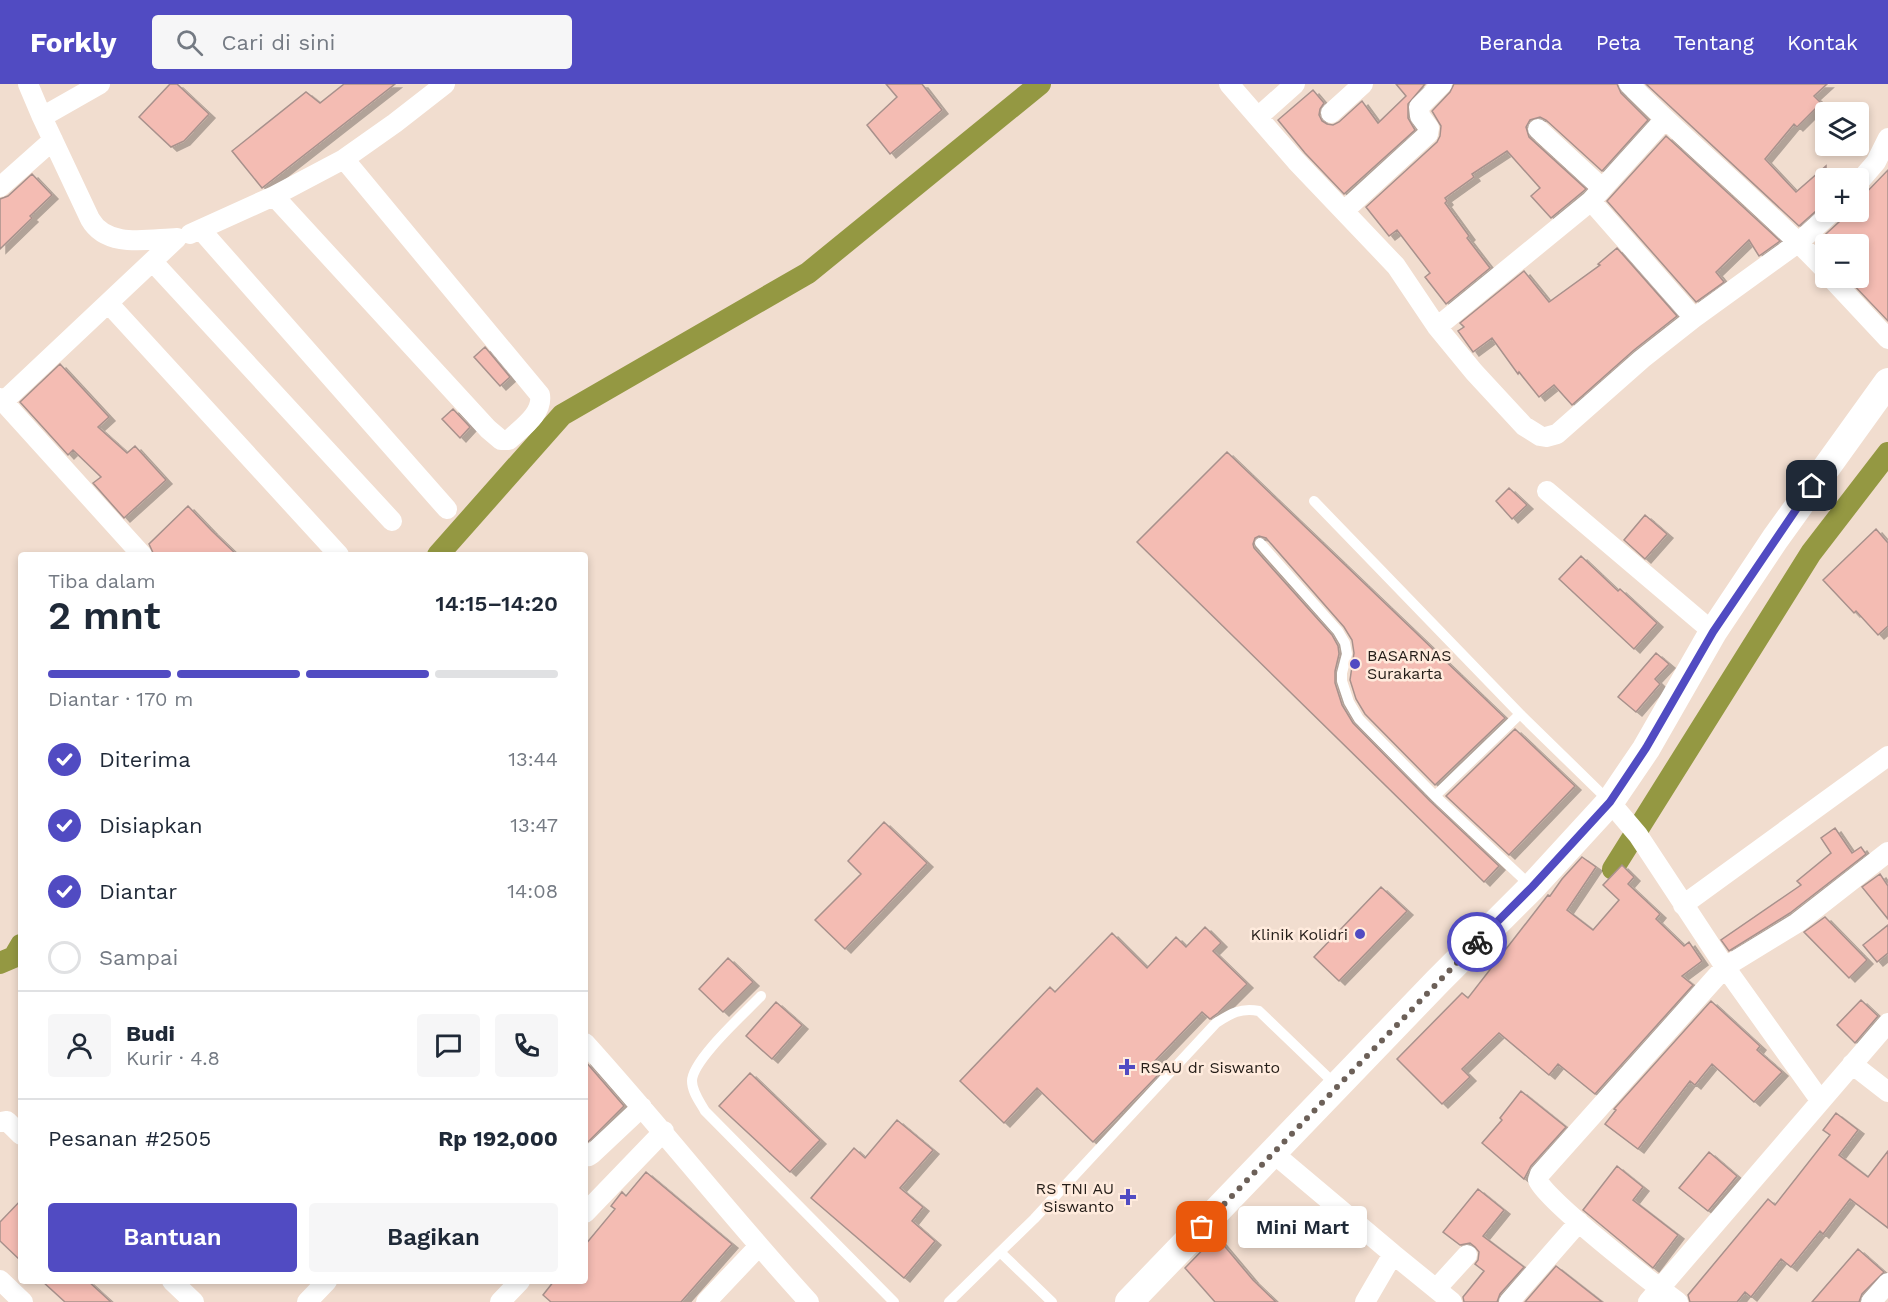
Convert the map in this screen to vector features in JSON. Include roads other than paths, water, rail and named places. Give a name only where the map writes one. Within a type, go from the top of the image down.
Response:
[{"type":"main road","points":[[1129,1302],[1532,887],[1610,802],[1646,748],[1713,632],[1800,504],[1888,382]]},
{"type":"street","points":[[28,84],[90,219],[102,232],[117,239],[177,238],[201,230],[274,196],[344,159],[445,84]]},
{"type":"street","points":[[42,117],[100,84]]},
{"type":"street","points":[[1229,84],[1296,161],[1396,266],[1437,327],[1474,372],[1524,426],[1535,434],[1546,437],[1557,434],[1642,359],[1694,318],[1799,242],[1821,222]]},
{"type":"street","points":[[1258,117],[1295,84]]},
{"type":"street","points":[[1331,113],[1363,84]]},
{"type":"street","points":[[1344,211],[1428,134],[1429,128],[1418,109],[1442,84]]},
{"type":"street","points":[[1629,84],[1815,259]]},
{"type":"street","points":[[1437,327],[1597,195],[1665,119]]},
{"type":"street","points":[[1538,129],[1597,195],[1694,318]]},
{"type":"street","points":[[1869,170],[1876,162],[1888,138]]},
{"type":"street","points":[[0,186],[53,140]]},
{"type":"street","points":[[274,196],[488,429],[501,440],[509,440],[537,412],[541,404],[540,395],[344,159]]},
{"type":"street","points":[[201,230],[447,509]]},
{"type":"street","points":[[139,552],[2,400],[109,304],[177,238]]},
{"type":"street","points":[[153,262],[392,521]]},
{"type":"street","points":[[1840,288],[1888,339]]},
{"type":"street","points":[[109,304],[336,552]]},
{"type":"street","points":[[1547,491],[1713,632]]},
{"type":"street","points":[[1683,905],[1888,756]]},
{"type":"street","points":[[1610,802],[1633,830],[1725,967],[1820,1100]]},
{"type":"street","points":[[1678,1302],[1654,1295],[1541,1188],[1538,1180],[1540,1174],[1725,967],[1797,923],[1888,852]]},
{"type":"street","points":[[1654,1295],[1888,1023]]},
{"type":"street","points":[[588,1046],[664,1131],[809,1302]]},
{"type":"street","points":[[1852,1064],[1888,1092]]},
{"type":"street","points":[[588,1155],[642,1107]]},
{"type":"street","points":[[0,1122],[7,1121],[18,1132]]},
{"type":"street","points":[[588,1210],[664,1131]]},
{"type":"street","points":[[1273,1153],[1452,1302]]},
{"type":"street","points":[[1509,1302],[1579,1222]]},
{"type":"street","points":[[706,1302],[759,1245]]},
{"type":"street","points":[[1365,1302],[1393,1254]]},
{"type":"street","points":[[1436,1289],[1467,1255]]},
{"type":"street","points":[[0,1280],[23,1302]]},
{"type":"street","points":[[1871,1302],[1888,1283]]},
{"type":"street","points":[[175,1284],[194,1302]]},
{"type":"street","points":[[308,1302],[324,1284]]},
{"type":"street","points":[[500,1302],[517,1284]]},
{"type":"lane","points":[[1314,501],[1520,714],[1610,802]]},
{"type":"lane","points":[[1260,543],[1338,631],[1345,643],[1347,654],[1342,681],[1349,702],[1359,719],[1435,796],[1532,887]]},
{"type":"lane","points":[[1435,796],[1520,714]]},
{"type":"lane","points":[[762,996],[694,1068],[692,1081],[695,1094],[705,1111],[894,1302]]},
{"type":"lane","points":[[949,1302],[1034,1219],[1216,1023],[1234,1012],[1247,1009],[1259,1011],[1337,1086]]},
{"type":"lane","points":[[1000,1252],[1052,1302]]},
{"type":"waterway","points":[[441,552],[562,415],[808,273],[1040,84]]},
{"type":"waterway","points":[[1613,869],[1811,553],[1888,453]]},
{"type":"waterway","points":[[0,963],[14,957],[18,950]]},
{"type":"place","name":"BASARNAS Surakarta","points":[[1355,664]]},
{"type":"place","name":"Klinik Kolidri","points":[[1360,934]]},
{"type":"place","name":"RSAU dr Siswanto","points":[[1127,1067]]},
{"type":"place","name":"RS TNI AU Siswanto","points":[[1128,1197]]},
{"type":"place","name":"Mini Mart","points":[[1202,1227]]}]
